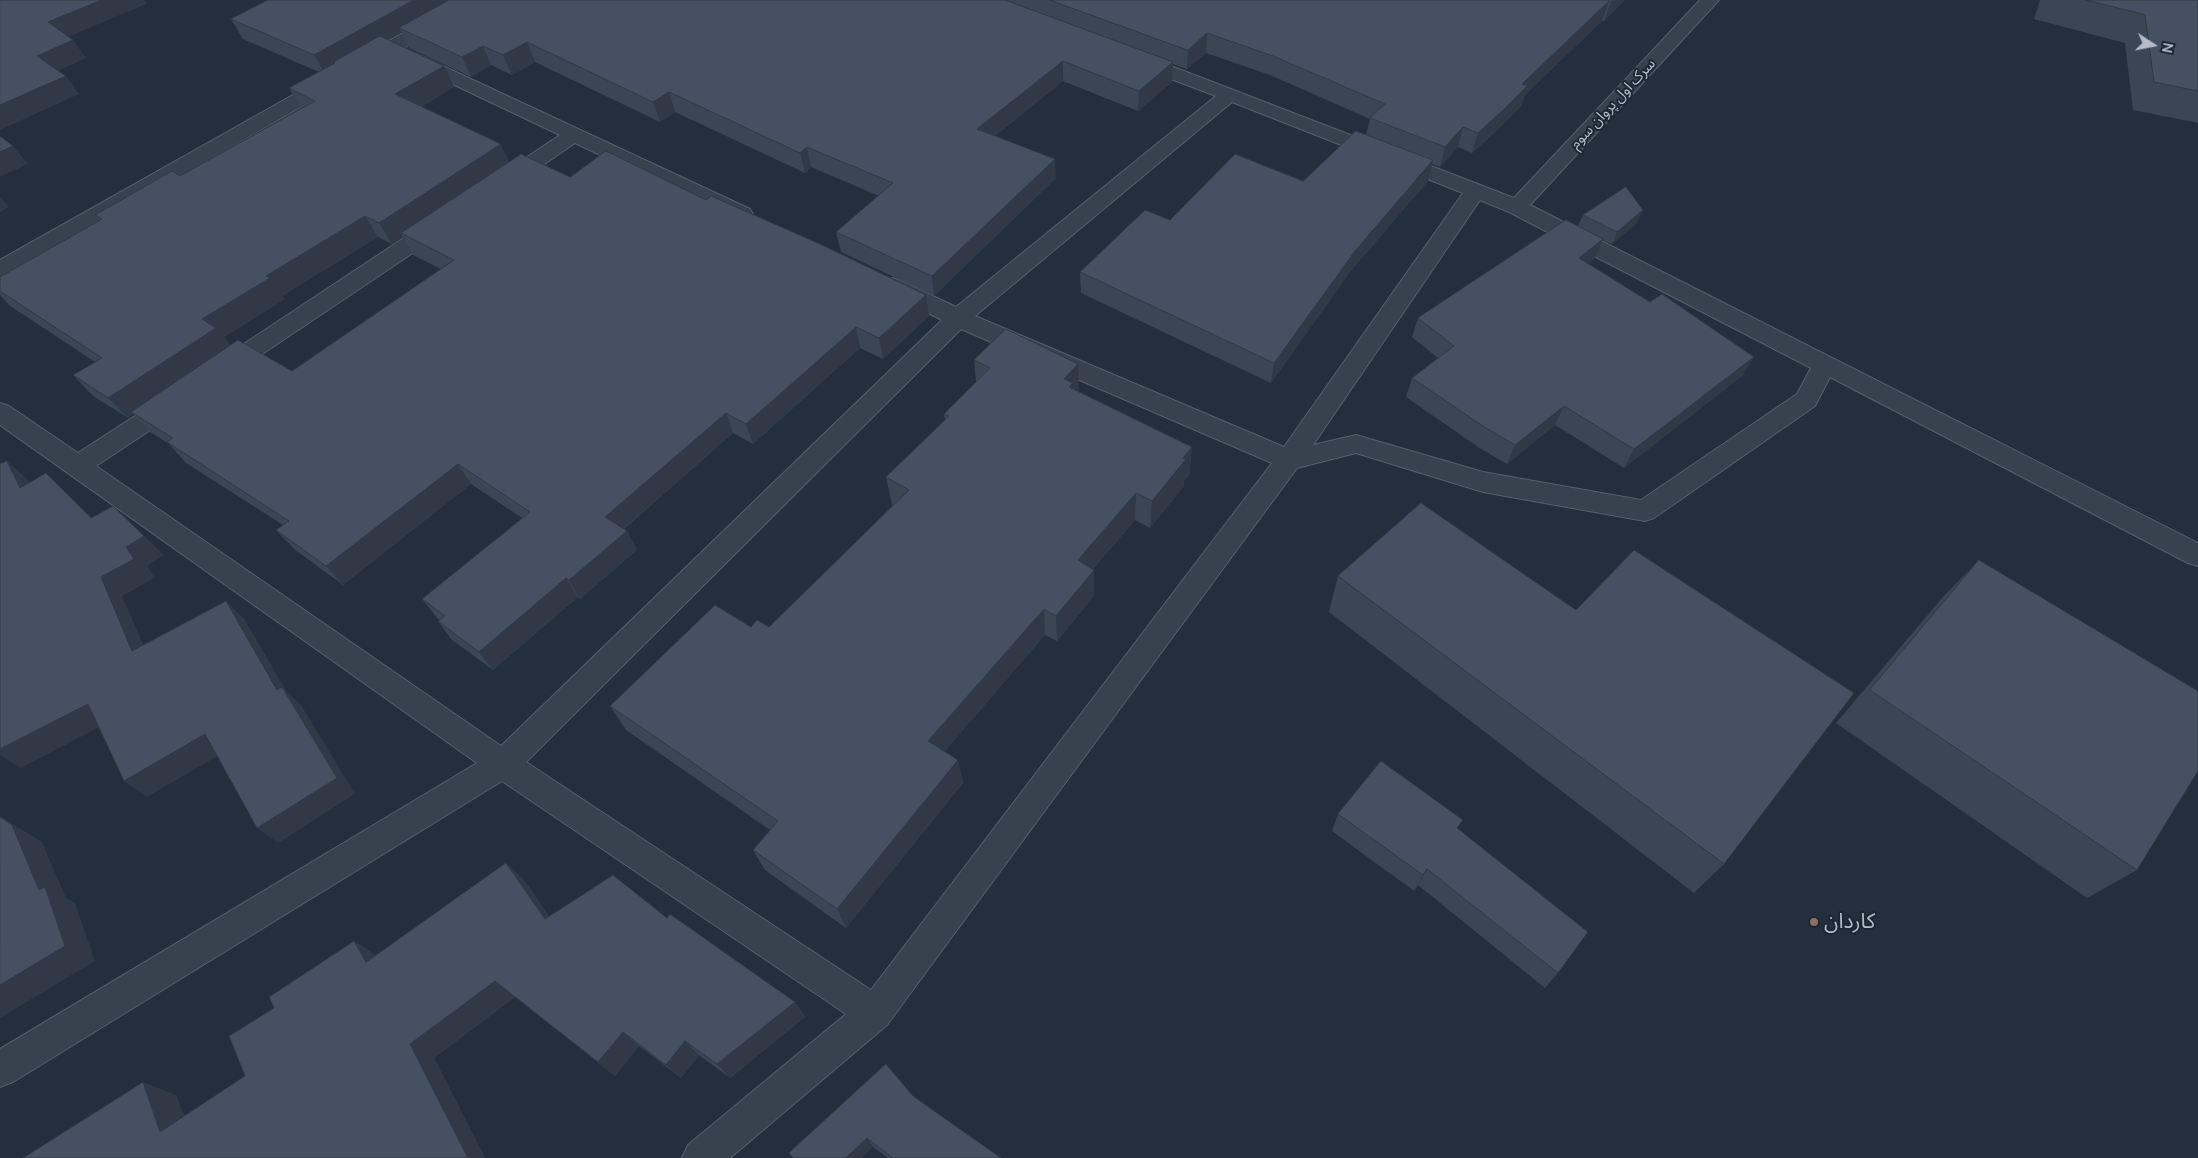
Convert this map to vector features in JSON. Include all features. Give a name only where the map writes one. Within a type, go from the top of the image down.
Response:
[{"type":"street","points":[[0,270],[475,0]]},
{"type":"street","name":"سرک اول پروان سوم","points":[[1516,208],[1710,0]]},
{"type":"street","points":[[390,48],[762,224]]},
{"type":"street","points":[[1121,54],[1230,94],[1516,208],[2198,556]]},
{"type":"street","points":[[0,1069],[503,764],[958,318],[1230,94]]},
{"type":"street","points":[[484,195],[575,134]]},
{"type":"street","points":[[701,1158],[875,1013],[1289,460],[1475,191]]},
{"type":"street","points":[[76,467],[459,212]]},
{"type":"street","points":[[878,279],[958,318],[1289,460],[1356,444],[1483,482],[1645,511],[1806,400],[1825,364]]},
{"type":"street","points":[[0,412],[503,764],[875,1013]]},
{"type":"building","points":[[0,0],[102,0],[48,22],[73,40],[37,56],[66,76],[0,105]]},
{"type":"building","points":[[268,0],[414,0],[314,55],[231,19]]},
{"type":"building","points":[[449,0],[1005,0],[1173,62],[1139,91],[1063,61],[977,129],[1055,159],[932,276],[836,232],[893,183],[807,147],[800,153],[669,92],[653,102],[527,42],[503,55],[483,46],[462,57],[399,28]]},
{"type":"building","points":[[1050,0],[1613,0],[1609,1],[1522,84],[1527,86],[1478,133],[1463,127],[1445,147],[1370,118],[1385,104],[1273,56],[1207,33],[1188,50]]},
{"type":"building","points":[[2086,0],[2198,0],[2198,91],[2154,82],[2145,15]]},
{"type":"building","points":[[380,36],[444,66],[395,94],[501,144],[379,223],[365,216],[266,276],[270,278],[202,319],[216,328],[108,398],[73,375],[102,358],[0,291],[0,277],[102,219],[95,215],[172,171],[180,176],[315,101],[289,88]]},
{"type":"building","points":[[1356,131],[1433,160],[1355,251],[1274,363],[1080,272],[1145,210],[1170,220],[1235,154],[1303,181]]},
{"type":"building","points":[[0,136],[13,146],[0,152]]},
{"type":"building","points":[[606,151],[706,200],[711,196],[820,244],[926,295],[879,338],[856,327],[746,424],[726,413],[605,517],[627,531],[569,580],[566,578],[479,652],[438,621],[445,616],[422,599],[530,512],[458,464],[326,566],[276,530],[289,521],[167,442],[173,438],[131,412],[238,340],[292,371],[454,260],[401,233],[521,154],[570,177]]},
{"type":"building","points":[[1626,187],[1643,210],[1617,232],[1583,215]]},
{"type":"building","points":[[1566,220],[1603,239],[1579,258],[1650,302],[1662,294],[1754,357],[1634,449],[1564,406],[1515,445],[1486,428],[1412,378],[1454,346],[1418,318]]},
{"type":"building","points":[[1006,329],[1078,364],[1064,379],[1073,383],[1069,387],[1192,447],[1183,458],[1186,459],[1152,501],[1136,493],[1078,560],[1094,570],[1056,616],[1044,609],[928,741],[958,760],[837,909],[753,850],[778,821],[610,706],[715,605],[751,627],[757,620],[769,627],[909,490],[886,477],[949,416],[944,414],[990,368],[974,360]]},
{"type":"building","points":[[7,461],[20,488],[46,473],[91,518],[113,506],[144,536],[126,547],[134,559],[101,577],[132,651],[226,601],[277,690],[282,687],[337,778],[257,828],[205,734],[124,781],[88,704],[0,749],[0,464]]},
{"type":"building","points":[[1421,503],[1576,610],[1634,550],[1854,693],[1724,864],[1338,576]]},
{"type":"building","points":[[1979,560],[2198,691],[2198,771],[2137,870],[1870,690]]},
{"type":"building","points":[[1381,761],[1463,820],[1457,828],[1588,932],[1558,973],[1427,869],[1423,875],[1338,814]]},
{"type":"building","points":[[0,817],[12,825],[39,890],[45,887],[65,946],[0,985]]},
{"type":"building","points":[[506,863],[545,919],[613,875],[667,918],[670,914],[795,1002],[717,1064],[685,1041],[666,1065],[623,1032],[598,1062],[495,981],[410,1044],[468,1158],[23,1158],[143,1082],[160,1132],[245,1076],[229,1036],[274,1008],[269,997],[354,941],[366,962]]},
{"type":"building","points":[[886,1064],[913,1096],[1001,1158],[893,1158],[867,1138],[846,1158],[793,1158],[789,1153]]},
{"type":"place","name":"کاردان","points":[[1814,922]]}]
